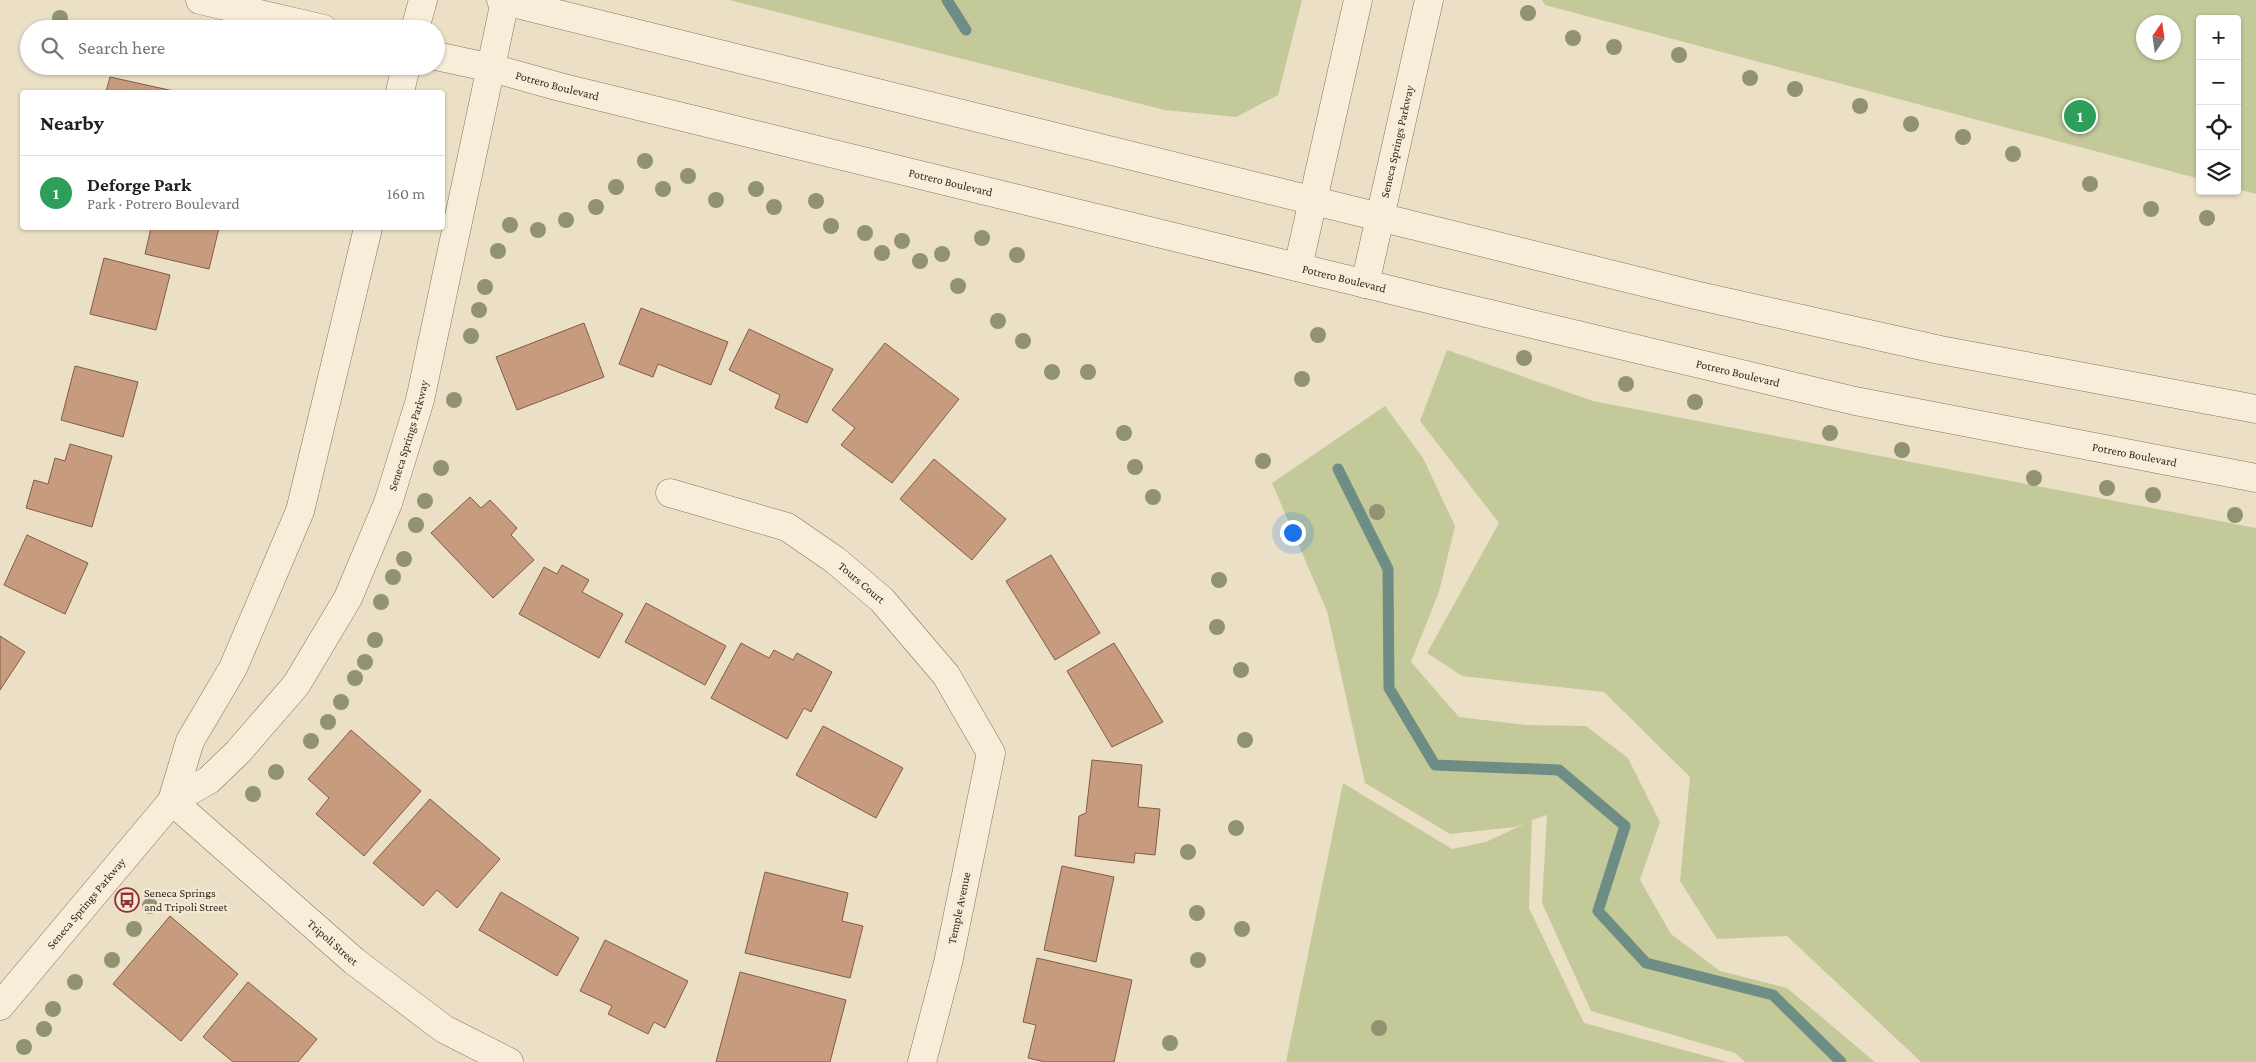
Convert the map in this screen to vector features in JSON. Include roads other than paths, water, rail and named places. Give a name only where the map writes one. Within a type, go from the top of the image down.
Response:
[{"type":"street","points":[[200,0],[286,20]]},
{"type":"street","points":[[418,20],[423,0]]},
{"type":"street","points":[[503,0],[1695,295],[1940,350],[2256,410]]},
{"type":"street","name":"Seneca Springs Parkway","points":[[0,1006],[172,801],[209,780],[238,752],[296,685],[348,598],[388,503],[420,400],[492,68],[503,0]]},
{"type":"street","points":[[1298,267],[1358,0]]},
{"type":"street","name":"Seneca Springs Parkway","points":[[1365,284],[1428,0]]},
{"type":"street","name":"Potrero Boulevard","points":[[445,58],[1365,284],[1856,401],[2256,478]]},
{"type":"street","points":[[400,90],[404,75]]},
{"type":"street","name":"Seneca Springs Parkway","points":[[172,801],[190,741],[233,668],[300,511],[368,230]]},
{"type":"street","name":"Tours Court","points":[[670,493],[787,527],[836,560],[882,600],[946,675],[991,753]]},
{"type":"street","name":"Temple Avenue","points":[[922,1062],[948,963],[991,753]]},
{"type":"street","name":"Tripoli Street","points":[[172,801],[354,962],[444,1029],[509,1062]]},
{"type":"waterway","points":[[947,0],[966,30]]},
{"type":"waterway","points":[[1338,469],[1388,569],[1389,688],[1435,765],[1559,770],[1625,826],[1598,911],[1646,963],[1773,995],[1841,1062]]},
{"type":"place","name":"Deforge Park","points":[[2080,116]]},
{"type":"place","name":"Seneca Springs and Tripoli Street","points":[[127,900]]}]
